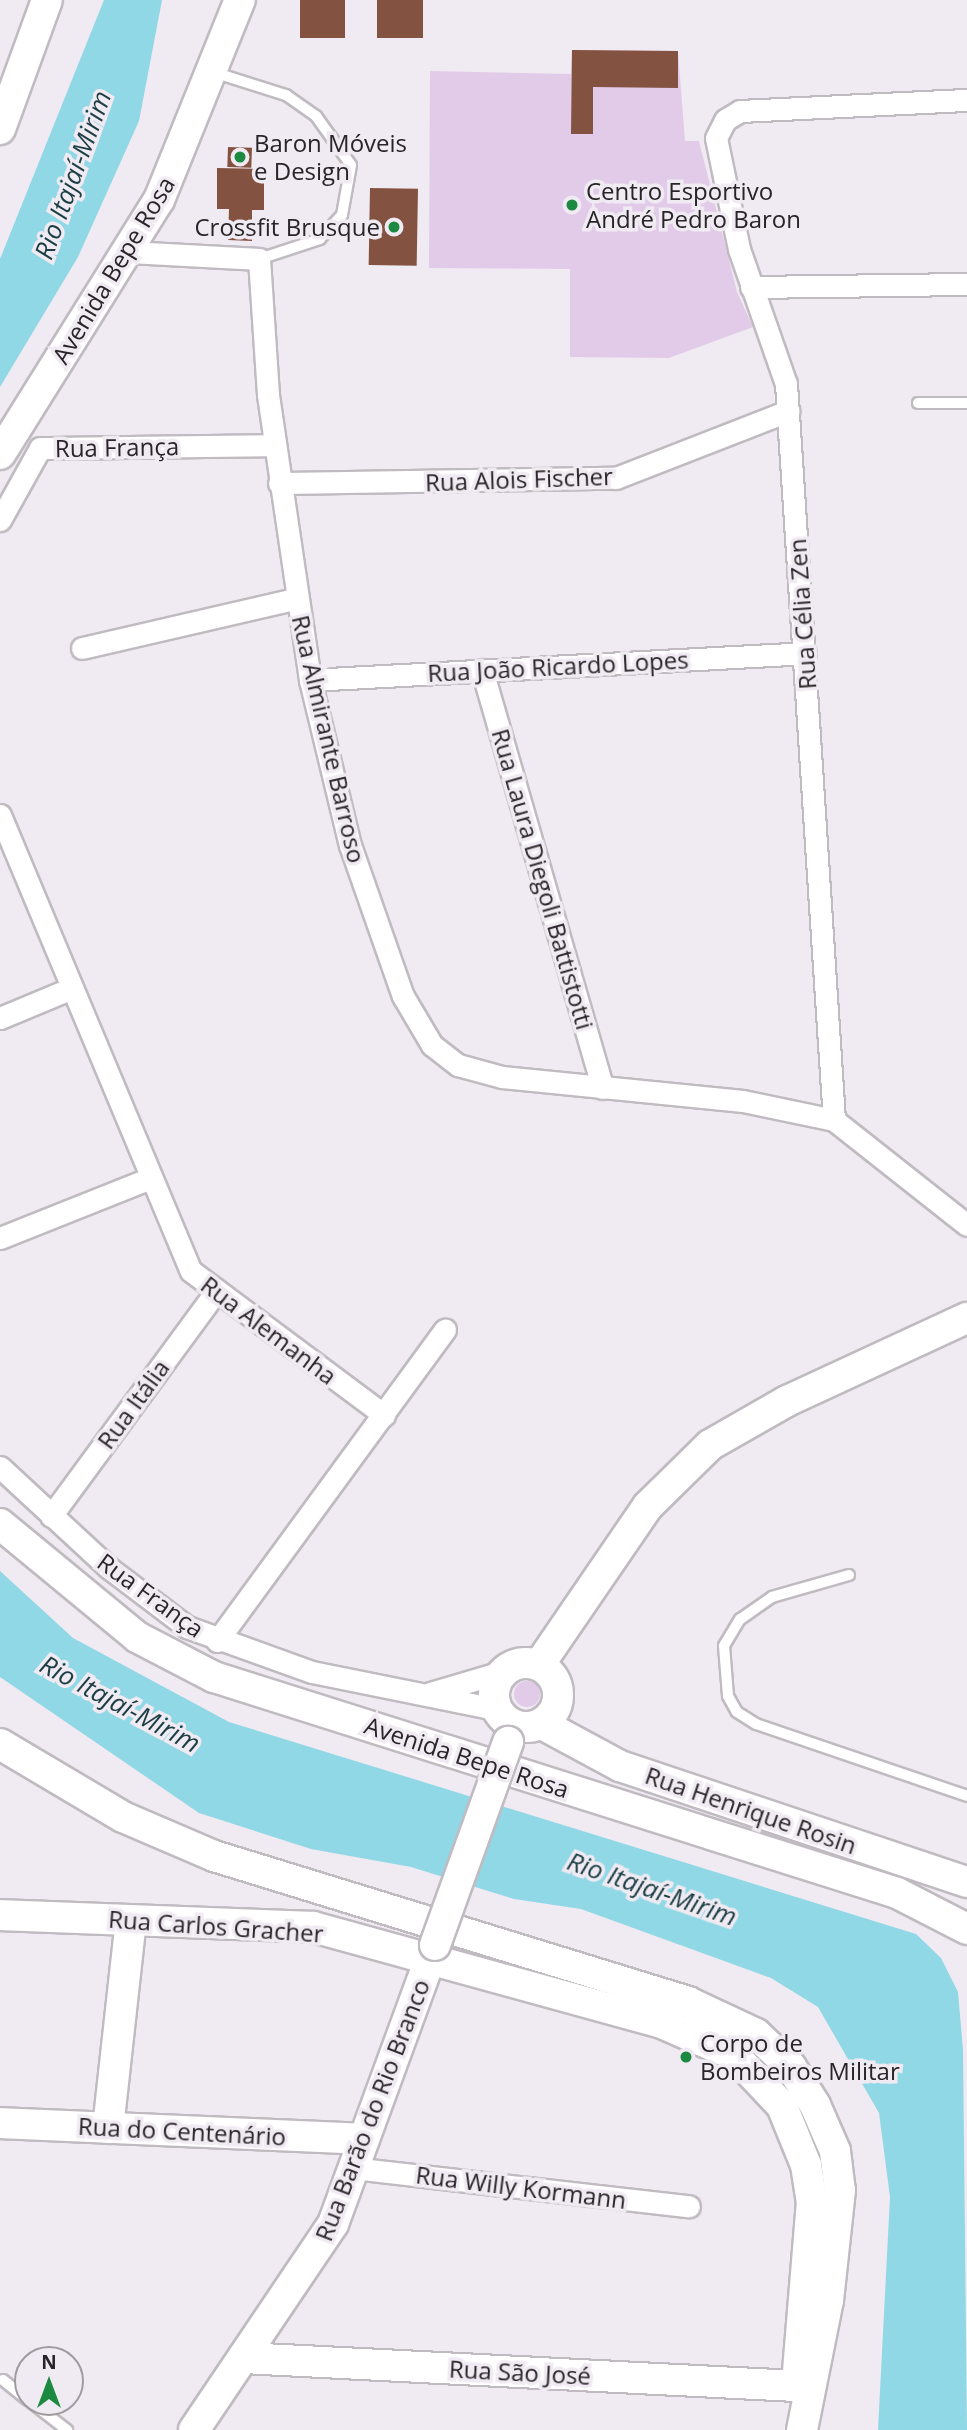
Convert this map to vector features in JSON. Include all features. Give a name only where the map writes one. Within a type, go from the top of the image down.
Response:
[{"type":"main road","points":[[0,130],[47,0]]},
{"type":"main road","name":"Avenida Bepe Rosa","points":[[0,454],[130,252],[180,155],[240,0]]},
{"type":"main road","points":[[538,1665],[648,1506],[710,1445],[787,1401],[967,1318]]},
{"type":"main road","name":"Avenida Bepe Rosa","points":[[0,1524],[127,1630],[214,1677],[898,1893],[967,1929]]},
{"type":"main road","points":[[519,1663],[538,1665],[558,1688],[556,1709],[515,1725],[494,1690],[502,1672],[519,1663]]},
{"type":"main road","name":"Rua Henrique Rosin","points":[[515,1725],[620,1766],[967,1881]]},
{"type":"main road","name":"Rua Barão do Rio Branco","points":[[194,2430],[318,2254],[364,2139],[515,1725]]},
{"type":"main road","points":[[0,1744],[61,1783]]},
{"type":"main road","points":[[0,1760],[61,1783],[214,1856],[688,2002],[756,2034],[791,2067],[815,2105],[835,2151],[840,2190],[828,2300],[802,2430]]},
{"type":"main road","name":"Rua Carlos Gracher","points":[[0,1914],[313,1927],[432,1953],[662,2023],[734,2055],[768,2084],[798,2137],[812,2201],[793,2430]]},
{"type":"main road","points":[[108,2128],[131,1920]]},
{"type":"main road","name":"Rua do Centenário","points":[[0,2123],[364,2139]]},
{"type":"main road","name":"Rua São José","points":[[243,2358],[796,2386]]},
{"type":"street","name":"Rua Célia Zen","points":[[834,1120],[788,411],[779,354],[751,287],[716,138],[725,120],[740,111],[851,101],[967,100]]},
{"type":"street","points":[[130,252],[259,259]]},
{"type":"street","name":"Rua Almirante Barroso","points":[[259,259],[279,483],[295,599],[310,680],[350,845],[402,996],[422,1033],[443,1056],[475,1071],[603,1088],[743,1101],[834,1120],[967,1226]]},
{"type":"street","points":[[751,287],[967,284]]},
{"type":"street","name":"Rua Alois Fischer","points":[[279,483],[616,478],[788,411]]},
{"type":"street","name":"Rua França","points":[[0,520],[40,448],[275,445]]},
{"type":"street","points":[[82,648],[295,599]]},
{"type":"street","name":"Rua João Ricardo Lopes","points":[[310,680],[805,653]]},
{"type":"street","name":"Rua Laura Diegoli Battistotti","points":[[482,670],[603,1088]]},
{"type":"street","name":"Rua Alemanha","points":[[0,815],[185,1260],[215,1293],[384,1415]]},
{"type":"street","points":[[0,1018],[72,988]]},
{"type":"street","points":[[0,1238],[151,1178]]},
{"type":"street","name":"Rua Itália","points":[[51,1516],[215,1293]]},
{"type":"street","points":[[217,1641],[445,1329]]},
{"type":"street","name":"Rua França","points":[[0,1467],[139,1593],[217,1641],[515,1725]]},
{"type":"street","points":[[411,1697],[502,1672]]},
{"type":"street","name":"Rua Willy Kormann","points":[[353,2168],[689,2206]]},
{"type":"lane","points":[[213,72],[286,95],[316,116],[351,165],[342,215],[320,239],[259,259]]},
{"type":"lane","points":[[918,403],[967,403]]},
{"type":"lane","points":[[849,1575],[772,1597],[740,1619],[724,1646],[728,1696],[737,1712],[756,1724],[967,1796]]},
{"type":"lane","points":[[3,2380],[14,2389]]},
{"type":"lane","points":[[49,2416],[67,2430]]},
{"type":"shaded area","name":"Centro Esportivo André Pedro Baron","points":[[572,50],[678,51],[685,141],[699,141],[737,292],[753,327],[669,358],[570,357],[570,269],[429,268],[430,71],[571,74]]},
{"type":"shaded area","points":[[527,1681],[536,1685],[540,1694],[536,1703],[527,1707],[518,1703],[514,1694],[518,1685]]},
{"type":"water","name":"Rio Itajaí-Mirim","points":[[104,0],[162,0],[139,121],[78,257],[0,387],[0,259]]},
{"type":"water","name":"Rio Itajaí-Mirim","points":[[0,1571],[73,1638],[229,1722],[916,1934],[941,1958],[958,1992],[963,2050],[967,2430],[878,2430],[890,2197],[879,2113],[818,2007],[771,1978],[581,1909],[514,1899],[411,1867],[311,1849],[199,1813],[0,1677]]},
{"type":"building","points":[[300,0],[345,0],[345,38],[300,38]]},
{"type":"building","points":[[377,0],[423,0],[423,38],[377,38]]},
{"type":"building","points":[[572,50],[678,51],[678,88],[593,87],[593,134],[571,134]]},
{"type":"building","name":"Baron Móveis e Design","points":[[228,147],[252,148],[251,168],[227,167]]},
{"type":"building","points":[[217,168],[264,169],[264,210],[252,210],[252,241],[228,240],[229,209],[217,209]]},
{"type":"building","name":"Crossfit Brusque","points":[[370,188],[418,189],[417,266],[369,265]]},
{"type":"place","name":"Baron Móveis e Design","points":[[240,157]]},
{"type":"place","name":"Centro Esportivo André Pedro Baron","points":[[572,205]]},
{"type":"place","name":"Crossfit Brusque","points":[[394,227]]},
{"type":"place","name":"Corpo de Bombeiros Militar","points":[[686,2057]]}]
